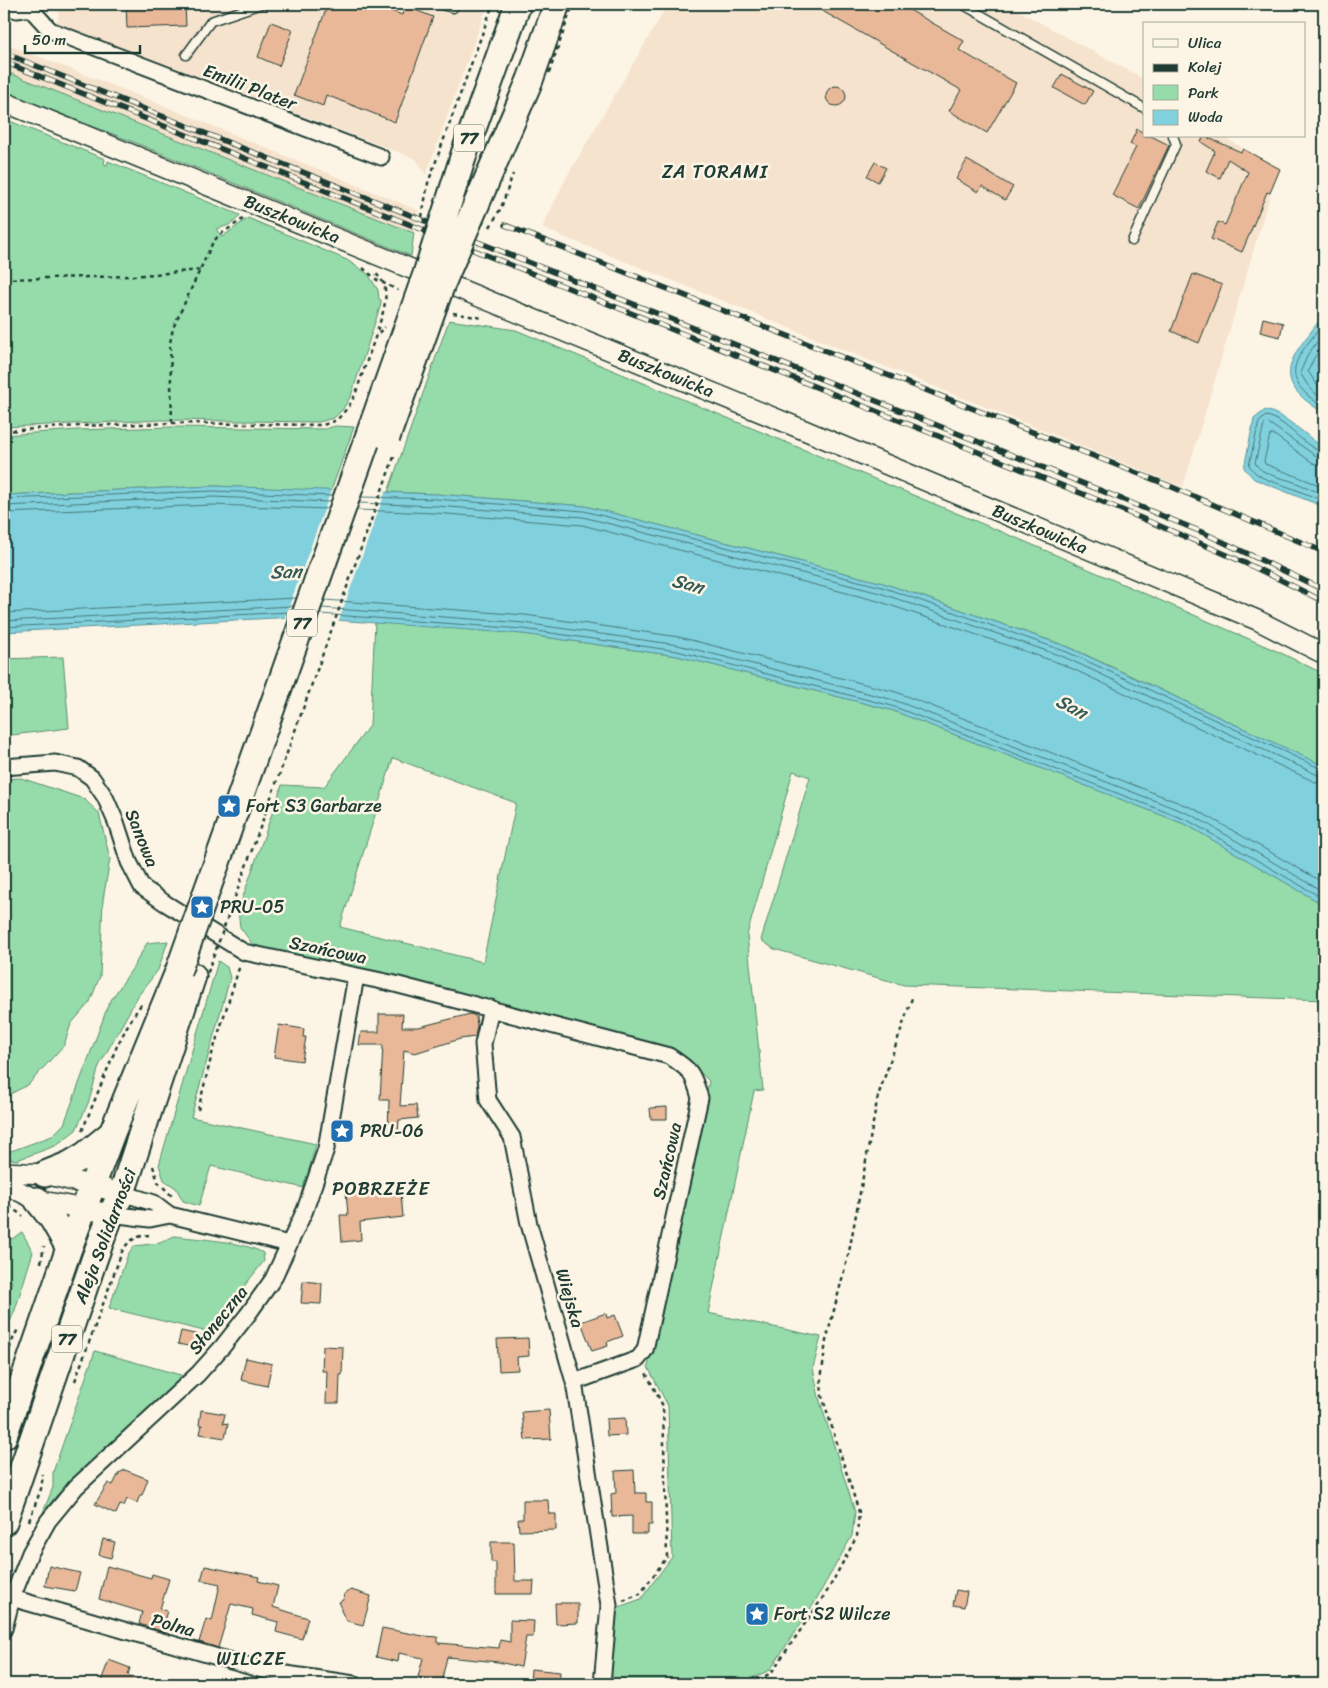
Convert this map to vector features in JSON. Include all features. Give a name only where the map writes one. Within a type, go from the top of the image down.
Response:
[{"type":"highway","name":"77","points":[[192,976],[426,274],[465,151],[518,4]]},
{"type":"highway","name":"77","points":[[192,976],[442,284],[530,80],[557,4]]},
{"type":"highway","name":"Aleja Solidarności","points":[[4,1436],[112,1132],[192,976]]},
{"type":"highway","name":"Aleja Solidarności","points":[[16,1524],[95,1256],[116,1203],[192,976]]},
{"type":"highway","points":[[45,1174],[78,1160],[112,1132]]},
{"type":"highway","points":[[30,1208],[53,1220],[70,1248]]},
{"type":"street","name":"Emilii Plater","points":[[4,6],[17,10],[36,6],[50,30],[380,157]]},
{"type":"street","name":"Buszkowicka","points":[[4,102],[795,426],[1257,620],[1324,654]]},
{"type":"street","name":"Sanowa","points":[[4,767],[55,763],[78,768],[92,778],[105,797],[116,822],[129,862],[142,887],[244,952]]},
{"type":"street","name":"Szańcowa","points":[[244,952],[391,983],[491,1008],[670,1056],[687,1068],[695,1081],[700,1098],[645,1350],[638,1358]]},
{"type":"street","name":"Słoneczna","points":[[7,1636],[12,1598],[30,1553],[48,1521],[76,1487],[198,1374],[223,1346],[273,1279],[305,1210],[326,1149],[356,976]]},
{"type":"street","name":"Wiejska","points":[[491,1008],[484,1044],[488,1100],[512,1137],[529,1224],[574,1382],[609,1605]]},
{"type":"street","points":[[4,1172],[45,1174],[89,1196],[116,1203],[150,1219],[170,1215]]},
{"type":"street","points":[[4,1184],[30,1208],[89,1196]]},
{"type":"street","points":[[116,1203],[154,1203],[170,1215],[289,1244]]},
{"type":"street","points":[[574,1382],[638,1358]]},
{"type":"street","name":"Polna","points":[[12,1598],[263,1678],[354,1684]]},
{"type":"street","points":[[602,1684],[609,1605]]},
{"type":"lane","points":[[186,55],[212,21],[262,4]]},
{"type":"lane","points":[[437,4],[453,8]]},
{"type":"lane","points":[[962,4],[1143,107]]},
{"type":"lane","points":[[1132,241],[1176,144],[1174,138]]},
{"type":"path","points":[[172,423],[170,343],[173,328],[212,244],[218,236],[243,219],[251,202]]},
{"type":"path","points":[[4,280],[132,276],[200,270]]},
{"type":"path","points":[[449,312],[484,318]]},
{"type":"path","points":[[4,430],[172,423],[310,426],[331,423],[342,416],[349,406],[376,335],[389,324]]},
{"type":"path","points":[[192,976],[396,450]]},
{"type":"path","points":[[198,1110],[212,1054],[244,952]]},
{"type":"path","points":[[751,1684],[772,1673],[828,1590],[857,1536],[859,1512],[822,1396],[821,1380],[826,1341],[849,1252],[878,1096],[912,998]]},
{"type":"path","points":[[73,1388],[123,1249],[130,1241],[139,1236],[155,1235],[166,1229],[174,1199],[158,1182],[153,1165]]},
{"type":"path","points":[[4,1202],[30,1208]]},
{"type":"path","points":[[609,1605],[640,1594],[666,1556],[663,1406],[638,1358]]},
{"type":"path","points":[[16,1524],[41,1489],[43,1473]]},
{"type":"path","points":[[4,1659],[7,1636]]},
{"type":"path","points":[[764,1678],[771,1684]]},
{"type":"shaded area","points":[[69,4],[488,4],[426,175],[416,159],[57,23],[60,6]]},
{"type":"shaded area","points":[[668,4],[1006,4],[1143,78],[1143,138],[1226,138],[1278,168],[1183,487],[542,228],[566,178]]},
{"type":"shaded area","points":[[4,43],[140,96],[418,210],[414,233],[4,71]]},
{"type":"green space","points":[[4,71],[414,233],[411,256],[131,141],[4,92]]},
{"type":"green space","points":[[7,120],[105,159],[104,164],[107,165],[108,161],[240,215],[233,223],[216,229],[222,237],[248,218],[347,260],[368,274],[378,290],[381,304],[351,396],[343,409],[334,418],[319,422],[161,420],[4,427],[4,124],[7,124]]},
{"type":"green space","points":[[449,320],[516,330],[1026,542],[1279,652],[1324,674],[1324,766],[1069,647],[883,583],[585,506],[388,492]]},
{"type":"green space","points":[[335,426],[354,427],[331,491],[213,486],[4,495],[4,435],[171,427],[325,429]]},
{"type":"green space","points":[[375,622],[523,634],[677,656],[891,710],[1187,825],[1324,905],[1324,1000],[904,985],[774,949],[761,940],[810,777],[793,771],[747,935],[763,1090],[754,1091],[708,1313],[821,1337],[813,1368],[819,1398],[855,1512],[852,1536],[813,1605],[770,1670],[742,1683],[610,1684],[616,1608],[641,1599],[672,1557],[668,1406],[648,1367],[709,1081],[684,1057],[377,975],[253,945],[240,927],[238,911],[282,785],[324,787],[370,725]],"holes":[[[393,758],[516,803],[483,962],[340,927]]]},
{"type":"green space","points":[[63,657],[69,728],[4,736],[4,659]]},
{"type":"green space","points":[[21,778],[84,799],[99,813],[110,859],[103,900],[100,976],[90,1002],[71,1024],[64,1045],[28,1085],[4,1097],[6,1037],[4,1036],[4,779]]},
{"type":"green space","points":[[168,941],[158,970],[138,996],[99,1066],[89,1101],[76,1130],[55,1146],[17,1160],[4,1158],[4,1152],[52,1136],[64,1124],[109,1003],[147,943]]},
{"type":"green space","points":[[218,961],[227,967],[230,978],[191,1117],[316,1144],[304,1188],[211,1166],[199,1206],[183,1201],[176,1188],[164,1180],[159,1165]]},
{"type":"green space","points":[[22,1232],[33,1252],[15,1310],[4,1336],[4,1313],[12,1281],[4,1279],[4,1237],[12,1239]]},
{"type":"green space","points":[[174,1236],[232,1243],[263,1253],[264,1261],[208,1332],[109,1308],[128,1254],[134,1246],[160,1243]]},
{"type":"green space","points":[[95,1351],[184,1376],[73,1479],[55,1497],[42,1515],[53,1487],[53,1472]]},
{"type":"water","points":[[1324,317],[1324,413],[1311,405],[1295,389],[1290,371],[1297,351]]},
{"type":"water","points":[[1265,410],[1289,421],[1324,448],[1324,507],[1254,479],[1244,468],[1254,419]]},
{"type":"water","name":"San","points":[[213,486],[436,494],[585,506],[883,583],[1068,647],[1324,766],[1324,905],[1187,825],[891,710],[677,656],[523,634],[295,617],[4,632],[4,495]]},
{"type":"pier","points":[[332,488],[386,490],[338,623],[284,620]]},
{"type":"building","points":[[126,4],[185,4],[186,26],[127,28]]},
{"type":"building","points":[[328,4],[373,4],[402,15],[405,6],[433,17],[395,122],[326,95],[323,106],[294,95]]},
{"type":"building","points":[[810,4],[899,4],[964,41],[959,50],[1016,83],[987,133],[949,111],[961,90]]},
{"type":"building","points":[[271,22],[293,30],[279,66],[258,57]]},
{"type":"building","points":[[1062,74],[1093,91],[1085,105],[1054,88]]},
{"type":"building","points":[[836,86],[843,89],[846,96],[843,103],[836,106],[829,103],[826,96],[829,89]]},
{"type":"building","points":[[1137,129],[1143,132],[1143,138],[1155,138],[1169,145],[1139,209],[1112,195],[1136,147],[1130,144]]},
{"type":"building","points":[[1203,138],[1209,138],[1241,152],[1243,149],[1280,169],[1270,193],[1267,192],[1242,252],[1211,239],[1218,222],[1225,225],[1248,172],[1228,159],[1220,178],[1206,171],[1215,151],[1201,142]]},
{"type":"building","points":[[967,160],[1013,187],[1005,200],[982,186],[978,192],[956,179]]},
{"type":"building","points":[[875,162],[886,168],[878,182],[867,176]]},
{"type":"building","points":[[1193,274],[1222,285],[1199,343],[1171,331]]},
{"type":"building","points":[[1263,318],[1283,323],[1280,337],[1260,332]]},
{"type":"building","points":[[379,1014],[403,1014],[402,1027],[419,1027],[470,1014],[476,1016],[475,1037],[460,1039],[415,1053],[404,1050],[400,1106],[416,1105],[418,1118],[399,1120],[398,1134],[388,1134],[389,1100],[380,1100],[383,1045],[359,1045],[361,1032],[379,1032]]},
{"type":"building","points":[[279,1025],[304,1029],[303,1037],[306,1037],[302,1061],[274,1057]]},
{"type":"building","points":[[667,1107],[667,1119],[651,1119],[650,1108]]},
{"type":"building","points":[[370,1191],[371,1196],[401,1193],[403,1217],[360,1222],[361,1240],[342,1242],[340,1215],[348,1215],[346,1192]]},
{"type":"building","points":[[303,1281],[322,1283],[321,1304],[301,1303]]},
{"type":"building","points":[[606,1313],[607,1318],[615,1315],[623,1336],[607,1342],[608,1346],[592,1351],[581,1322]]},
{"type":"building","points":[[181,1331],[204,1336],[202,1349],[178,1344]]},
{"type":"building","points":[[528,1338],[529,1356],[517,1357],[518,1370],[499,1371],[497,1339]]},
{"type":"building","points":[[323,1346],[343,1347],[339,1403],[326,1403],[327,1371],[322,1371]]},
{"type":"building","points":[[246,1358],[272,1364],[267,1386],[241,1380]]},
{"type":"building","points":[[201,1410],[225,1414],[223,1423],[228,1424],[225,1438],[200,1434],[202,1425],[199,1425]]},
{"type":"building","points":[[549,1410],[551,1439],[525,1440],[522,1412]]},
{"type":"building","points":[[625,1418],[626,1435],[607,1436],[606,1419]]},
{"type":"building","points":[[125,1470],[148,1479],[137,1503],[127,1499],[124,1506],[120,1505],[116,1514],[95,1504],[108,1483],[113,1485],[119,1473]]},
{"type":"building","points":[[634,1470],[635,1493],[646,1493],[646,1502],[652,1502],[652,1525],[648,1525],[648,1534],[632,1534],[632,1516],[612,1517],[611,1494],[616,1493],[615,1471]]},
{"type":"building","points":[[523,1500],[548,1500],[549,1514],[556,1514],[556,1530],[519,1531],[518,1519],[523,1519]]},
{"type":"building","points":[[103,1539],[115,1542],[111,1558],[99,1555]]},
{"type":"building","points":[[491,1542],[514,1542],[515,1581],[534,1581],[533,1594],[496,1594],[496,1562],[491,1562]]},
{"type":"building","points":[[49,1566],[80,1573],[75,1591],[45,1586]]},
{"type":"building","points":[[107,1566],[151,1578],[152,1574],[169,1579],[160,1609],[167,1611],[161,1631],[139,1624],[142,1612],[99,1599]]},
{"type":"building","points":[[205,1566],[259,1577],[258,1581],[278,1586],[273,1607],[308,1618],[302,1639],[276,1632],[278,1622],[252,1615],[253,1609],[231,1604],[218,1648],[199,1642],[206,1619],[212,1621],[220,1584],[201,1580]]},
{"type":"building","points":[[351,1590],[371,1596],[363,1625],[347,1621],[341,1611],[339,1602],[343,1600],[344,1594]]},
{"type":"building","points":[[956,1590],[967,1592],[964,1607],[953,1605]]},
{"type":"building","points":[[555,1603],[578,1603],[578,1623],[556,1624]]},
{"type":"building","points":[[510,1620],[534,1621],[533,1637],[526,1637],[521,1667],[498,1662],[447,1657],[441,1683],[418,1677],[423,1658],[399,1653],[398,1662],[376,1657],[382,1628],[438,1637],[438,1643],[499,1648],[500,1640],[510,1642]]},
{"type":"building","points":[[109,1660],[130,1668],[128,1675],[150,1684],[100,1684]]},
{"type":"building","points":[[531,1669],[560,1672],[559,1684],[530,1684]]},
{"type":"railway","points":[[4,53],[1102,491],[1204,533],[1324,590]]},
{"type":"railway","points":[[4,62],[1098,500],[1240,561],[1324,602]]},
{"type":"railway","points":[[505,225],[1165,484],[1324,552]]},
{"type":"place","name":"Fort S3 Garbarze","points":[[229,806]]},
{"type":"place","name":"PRU-05","points":[[202,907]]},
{"type":"place","name":"PRU-06","points":[[342,1131]]},
{"type":"place","name":"Fort S2 Wilcze","points":[[757,1614]]},
{"type":"district","name":"ZA TORAMI","points":[[715,171]]},
{"type":"district","name":"POBRZEŻE","points":[[381,1188]]},
{"type":"district","name":"WILCZE","points":[[251,1658]]}]
